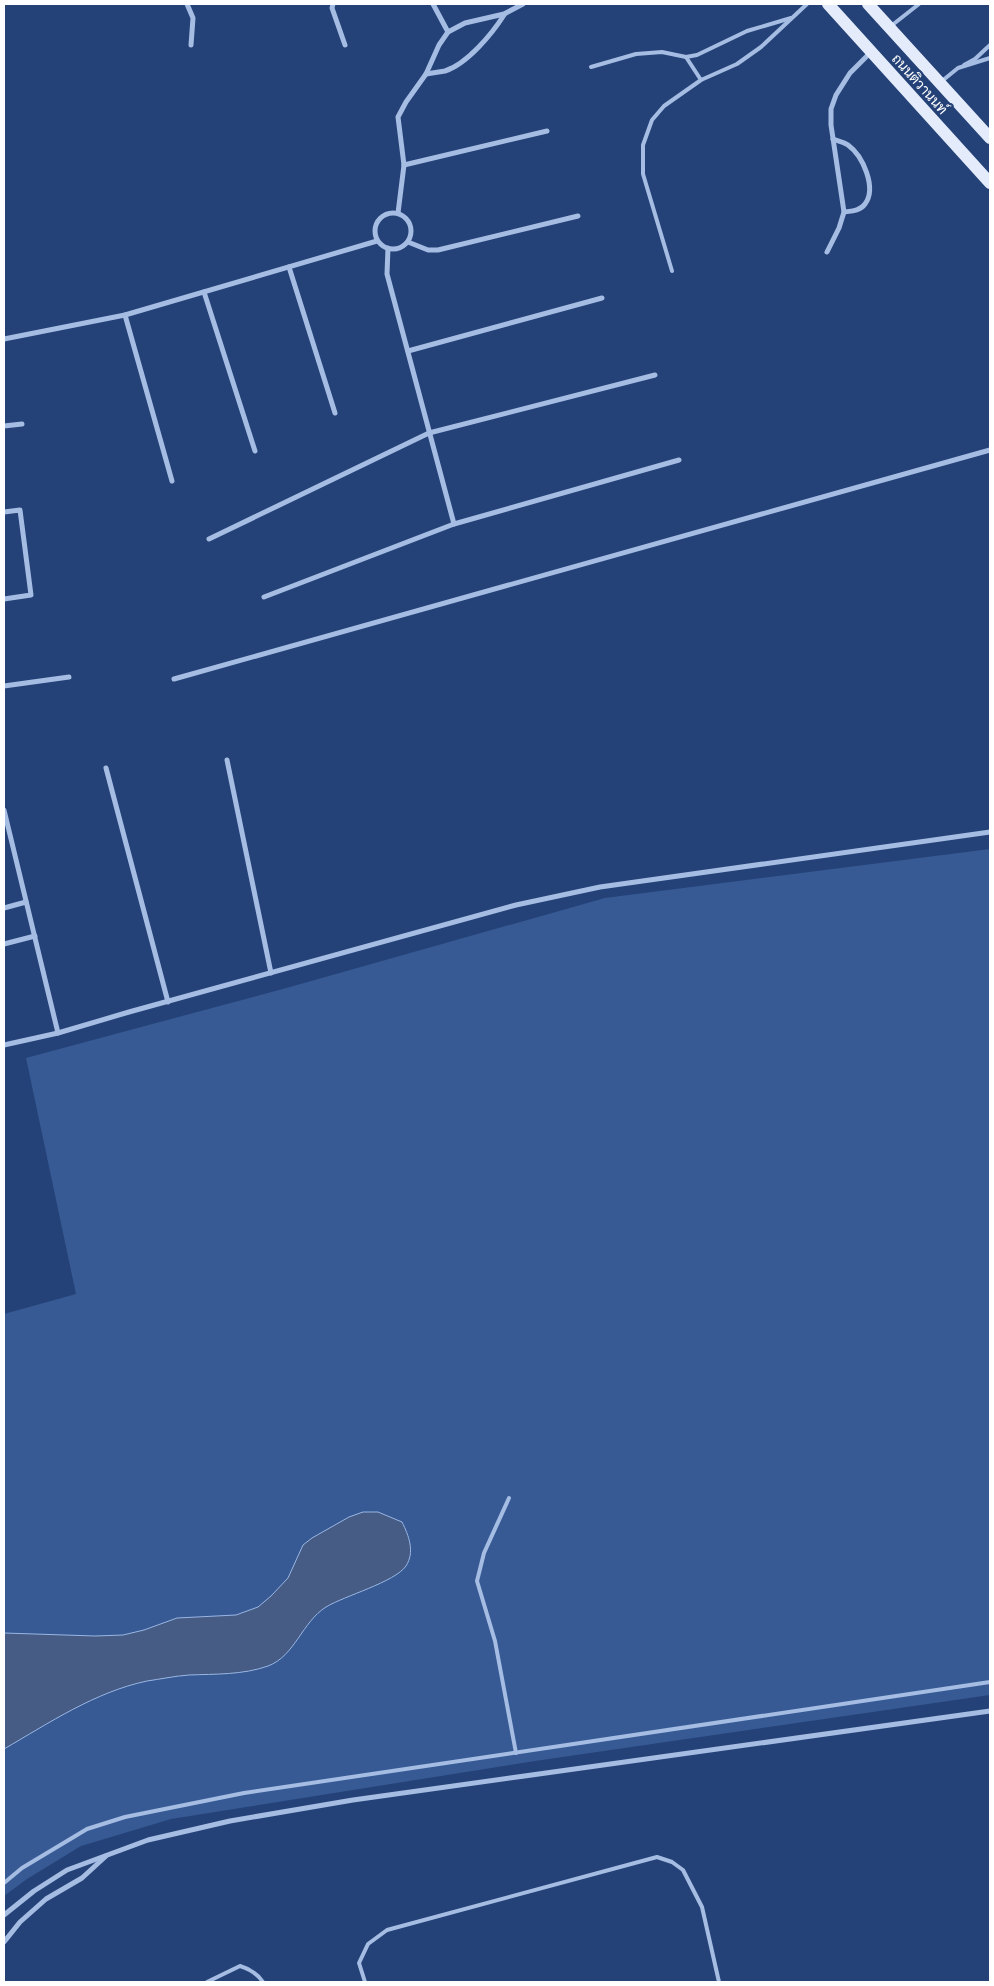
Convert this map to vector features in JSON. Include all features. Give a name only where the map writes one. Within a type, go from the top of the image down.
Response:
[{"type":"main road","name":"ถนนติวานนท์","points":[[828,4],[990,183]]},
{"type":"main road","name":"ถนนติวานนท์","points":[[868,4],[990,138]]},
{"type":"street","points":[[187,4],[193,18],[191,45]]},
{"type":"street","points":[[332,4],[345,45]]},
{"type":"street","points":[[432,4],[448,32]]},
{"type":"street","points":[[398,213],[404,165],[398,117],[426,74],[439,46],[448,32],[465,23],[504,14],[523,4]]},
{"type":"street","points":[[426,74],[446,70],[468,55],[494,30],[504,14]]},
{"type":"street","points":[[827,252],[839,228],[844,212],[831,109],[836,95],[850,73],[871,52]]},
{"type":"street","points":[[404,165],[547,131]]},
{"type":"street","points":[[834,139],[848,145],[855,152],[866,169],[869,180],[870,194],[865,205],[856,210],[844,212]]},
{"type":"street","points":[[389,213],[398,213],[406,217],[412,234],[408,242],[401,247],[388,248],[378,241],[375,232],[376,224],[381,216],[389,213]]},
{"type":"street","points":[[408,242],[428,250],[438,250],[578,216]]},
{"type":"street","points":[[4,340],[125,315],[378,241]]},
{"type":"street","points":[[388,248],[387,274],[454,524]]},
{"type":"street","points":[[289,267],[335,413]]},
{"type":"street","points":[[204,292],[255,451]]},
{"type":"street","points":[[408,351],[602,298]]},
{"type":"street","points":[[125,315],[172,481]]},
{"type":"street","points":[[209,539],[429,433],[655,375]]},
{"type":"street","points":[[4,426],[22,424]]},
{"type":"street","points":[[174,679],[990,450]]},
{"type":"street","points":[[264,597],[454,524],[679,460]]},
{"type":"street","points":[[4,512],[20,510],[31,595],[4,599]]},
{"type":"street","points":[[4,686],[69,677]]},
{"type":"street","points":[[227,760],[271,973]]},
{"type":"street","points":[[106,768],[168,1002]]},
{"type":"street","points":[[4,810],[58,1033]]},
{"type":"street","points":[[4,1045],[58,1033],[516,906],[600,887],[990,832]]},
{"type":"street","points":[[4,908],[26,902]]},
{"type":"street","points":[[4,944],[34,936]]},
{"type":"street","points":[[4,1915],[34,1891],[67,1870],[148,1840],[230,1821],[353,1800],[990,1711]]},
{"type":"street","points":[[4,1942],[20,1922],[46,1899],[82,1878],[108,1854]]},
{"type":"lane","points":[[672,271],[644,174],[643,144],[652,120],[664,106],[701,80],[737,64],[762,47],[807,4]]},
{"type":"lane","points":[[889,27],[918,4]]},
{"type":"lane","points":[[591,67],[636,54],[662,52],[686,57],[696,55],[747,31],[793,18]]},
{"type":"lane","points":[[940,83],[990,45]]},
{"type":"lane","points":[[686,57],[701,80]]},
{"type":"lane","points":[[958,68],[990,58]]},
{"type":"lane","points":[[509,1498],[484,1553],[477,1581],[495,1641],[516,1754]]},
{"type":"lane","points":[[4,1883],[22,1868],[87,1828],[125,1817],[244,1793],[990,1682]]},
{"type":"lane","points":[[365,1982],[359,1963],[368,1944],[386,1930],[658,1857],[672,1862],[683,1870],[702,1907],[719,1982]]},
{"type":"lane","points":[[207,1982],[240,1966],[251,1970],[263,1982]]},
{"type":"shaded area","points":[[990,849],[990,1695],[535,1761],[171,1819],[81,1846],[27,1879],[4,1896],[4,1314],[76,1294],[26,1058],[290,987],[605,898]]},
{"type":"shaded area","points":[[363,1512],[378,1512],[402,1522],[409,1538],[411,1550],[409,1561],[400,1572],[391,1578],[334,1603],[318,1613],[292,1647],[277,1661],[268,1666],[249,1671],[228,1674],[178,1676],[128,1686],[73,1709],[4,1749],[4,1633],[123,1635],[144,1630],[177,1618],[236,1615],[258,1607],[271,1596],[288,1578],[303,1545],[349,1517]]}]
